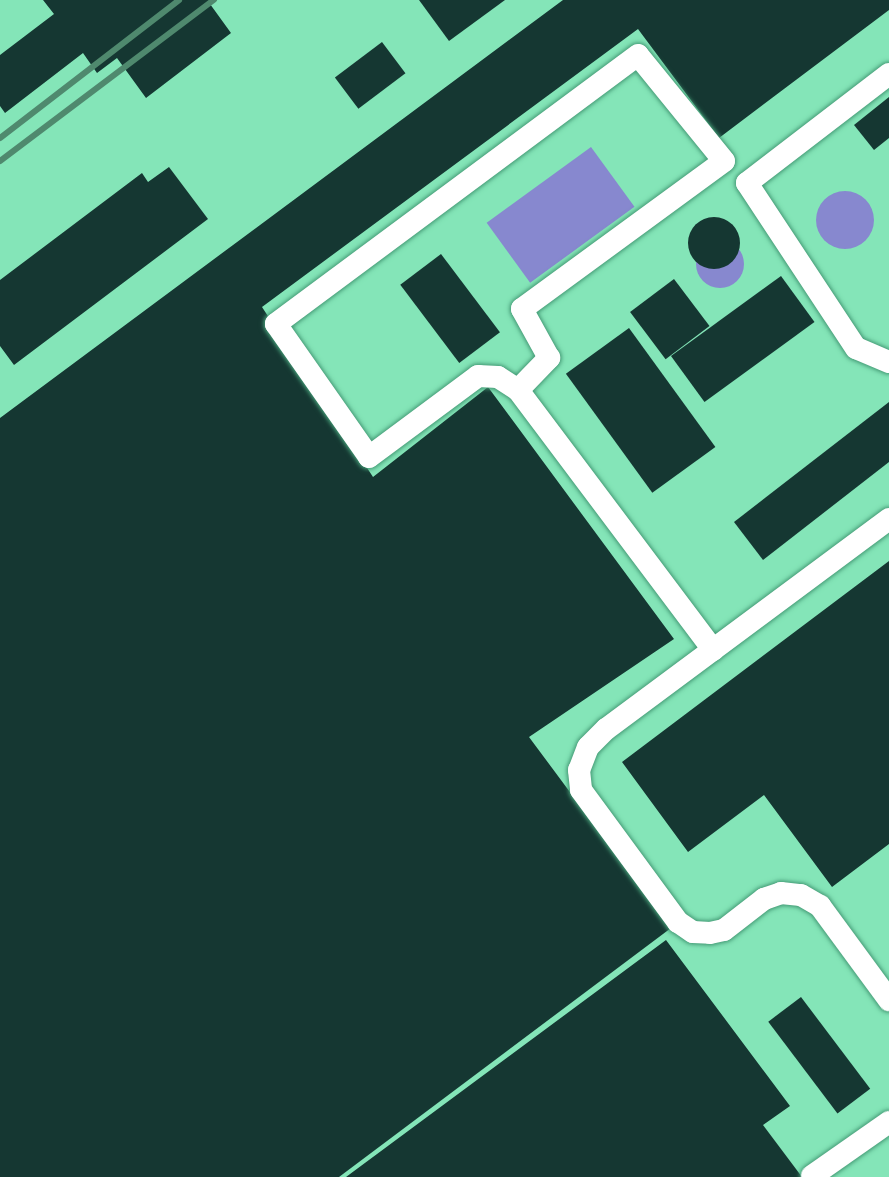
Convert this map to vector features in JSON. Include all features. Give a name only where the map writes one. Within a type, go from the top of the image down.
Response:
[{"type":"lane","points":[[713,650],[518,390],[498,377],[478,376],[369,457],[276,324],[638,55],[724,161],[747,183],[856,348],[889,362]]},
{"type":"lane","points":[[747,183],[889,74]]},
{"type":"lane","points":[[518,390],[549,358],[522,309],[724,161]]},
{"type":"lane","points":[[889,519],[606,729],[588,747],[579,770],[581,790],[678,922],[693,932],[724,930],[764,899],[781,893],[801,895],[820,906],[889,1000]]},
{"type":"lane","points":[[812,1176],[889,1122]]},
{"type":"shaded area","points":[[0,0],[889,0],[889,1177],[0,1177]]},
{"type":"water","points":[[591,147],[634,207],[530,283],[487,223]]},
{"type":"water","points":[[845,191],[856,193],[865,200],[872,209],[872,231],[865,240],[856,247],[845,249],[834,247],[825,240],[818,231],[816,220],[818,209],[825,200],[834,193]]},
{"type":"water","points":[[720,240],[729,241],[737,247],[743,255],[743,273],[737,281],[729,287],[720,288],[711,287],[703,281],[697,273],[696,264],[697,255],[703,247],[711,241]]},
{"type":"building","points":[[43,0],[215,0],[210,4],[231,33],[146,98],[117,58],[97,73],[83,53],[5,113],[0,106],[0,55],[54,14]]},
{"type":"building","points":[[419,0],[505,0],[449,41]]},
{"type":"building","points":[[563,0],[889,0],[889,10],[719,138],[638,29],[262,307],[373,477],[488,387],[674,639],[529,737],[671,928],[339,1177],[0,1177],[0,418]]},
{"type":"building","points":[[382,42],[405,73],[358,109],[335,78]]},
{"type":"building","points":[[889,97],[889,138],[874,150],[854,125]]},
{"type":"building","points":[[169,167],[208,219],[14,365],[0,346],[0,280],[142,173],[148,182]]},
{"type":"building","points":[[714,217],[732,225],[740,243],[732,261],[714,269],[696,261],[688,243],[696,225]]},
{"type":"building","points":[[441,254],[500,332],[459,363],[400,285]]},
{"type":"building","points":[[781,276],[815,322],[704,402],[671,356]]},
{"type":"building","points":[[674,279],[710,326],[666,359],[630,312]]},
{"type":"building","points":[[629,328],[715,447],[652,493],[566,374]]},
{"type":"building","points":[[889,402],[889,462],[763,560],[734,522]]},
{"type":"building","points":[[889,561],[889,844],[832,887],[764,795],[688,852],[622,762]]},
{"type":"building","points":[[666,940],[790,1106],[763,1125],[802,1177],[346,1177]]},
{"type":"building","points":[[801,997],[870,1089],[837,1114],[768,1022]]},
{"type":"railway","points":[[0,138],[179,0]]},
{"type":"railway","points":[[0,161],[214,0]]}]
